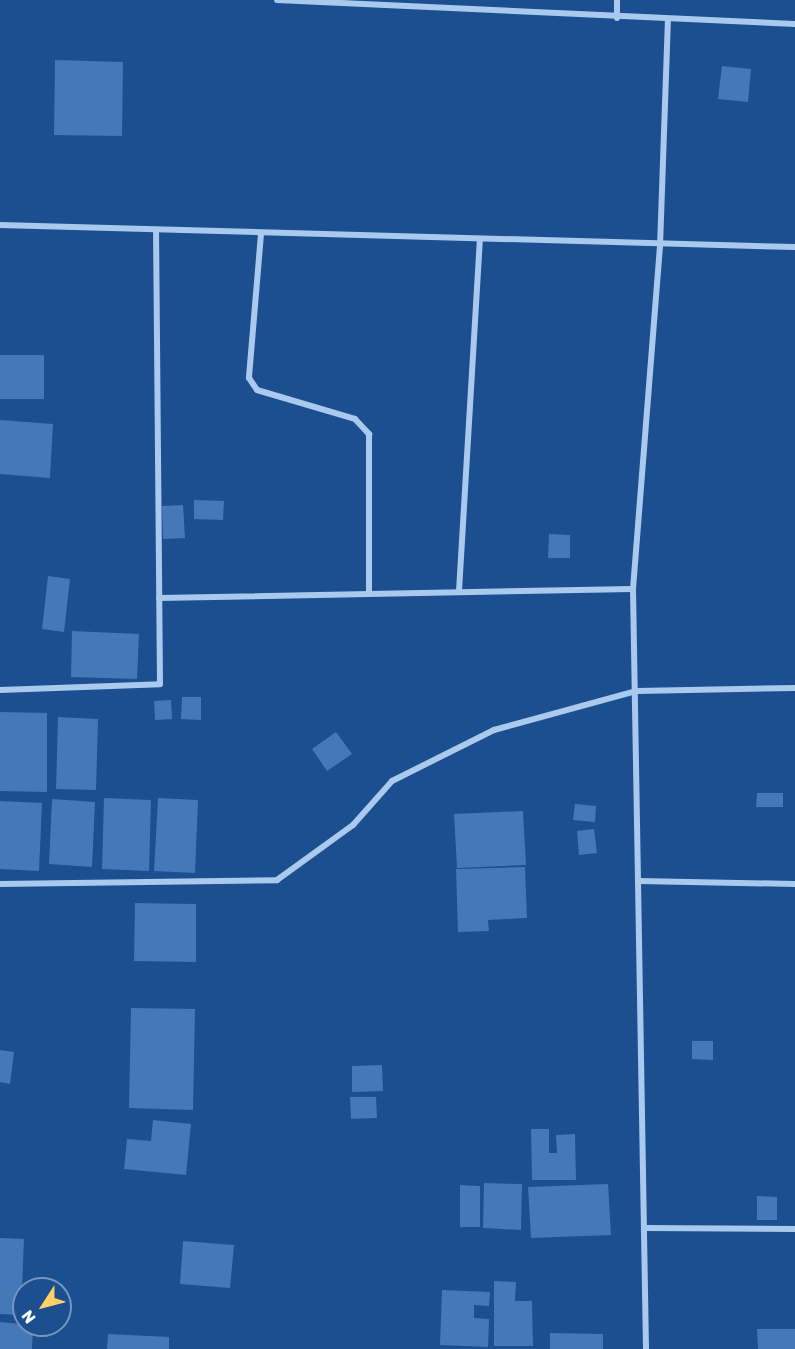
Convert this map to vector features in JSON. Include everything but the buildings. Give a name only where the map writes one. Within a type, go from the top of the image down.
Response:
[{"type":"street","points":[[277,0],[617,18],[795,24]]},
{"type":"street","points":[[617,0],[617,18]]},
{"type":"street","points":[[646,1349],[637,691],[633,589],[660,247],[668,20]]},
{"type":"street","points":[[0,225],[660,247],[795,248]]},
{"type":"street","points":[[0,690],[160,684],[156,230]]},
{"type":"street","points":[[261,234],[249,378],[257,390],[355,419],[369,435],[369,593]]},
{"type":"street","points":[[459,591],[480,241]]},
{"type":"street","points":[[159,598],[633,589]]},
{"type":"street","points":[[0,885],[277,880],[353,825],[392,781],[494,730],[637,691],[795,688]]},
{"type":"street","points":[[639,881],[795,884]]},
{"type":"street","points":[[645,1228],[795,1229]]}]
